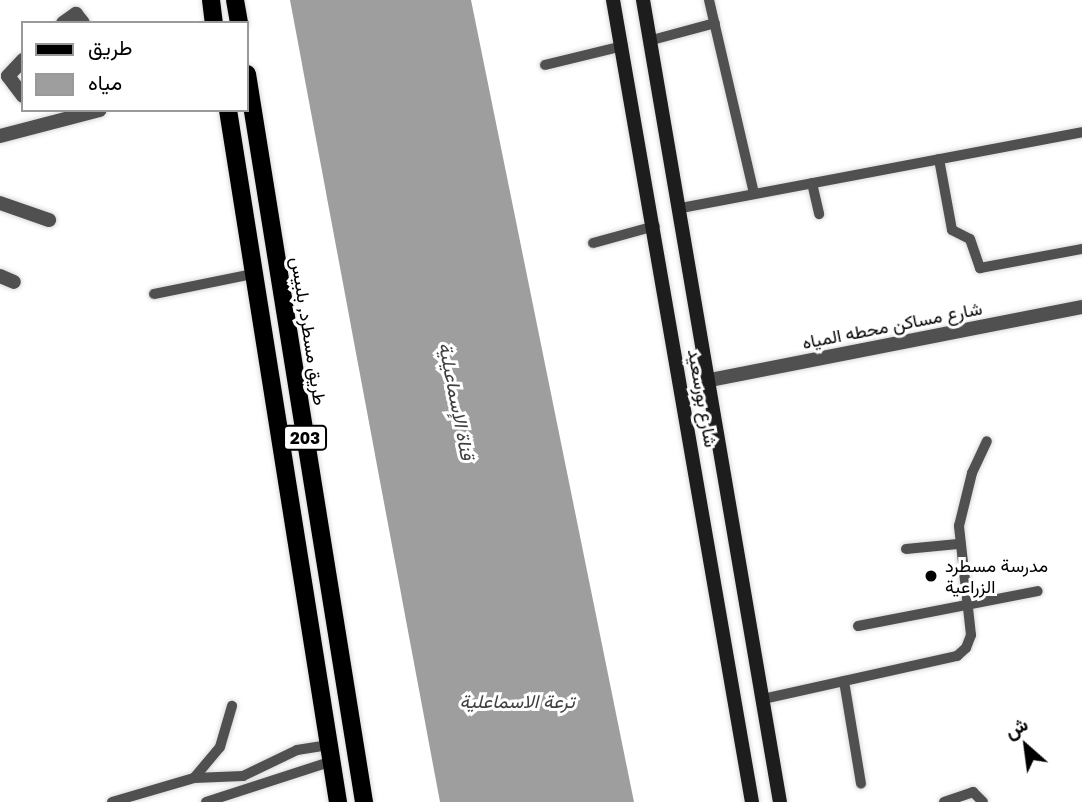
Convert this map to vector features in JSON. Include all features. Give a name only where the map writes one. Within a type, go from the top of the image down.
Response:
[{"type":"main road","points":[[211,0],[214,21]]},
{"type":"main road","points":[[235,0],[239,21]]},
{"type":"main road","name":"شارع بورسعيد","points":[[614,0],[752,802]]},
{"type":"main road","name":"شارع بورسعيد","points":[[643,0],[681,208],[780,802]]},
{"type":"main road","name":"طريق مسطرد, بلبيس","points":[[248,80],[364,802]]},
{"type":"main road","name":"203","points":[[228,112],[338,802]]},
{"type":"street","points":[[66,21],[76,14],[81,21]]},
{"type":"street","points":[[21,62],[8,76],[21,93]]},
{"type":"street","points":[[37,112],[47,124]]},
{"type":"street","points":[[0,136],[92,112]]},
{"type":"street","points":[[0,203],[49,220]]},
{"type":"street","points":[[0,276],[14,282]]},
{"type":"street","name":"شارع مساكن محطه المياه","points":[[710,380],[1082,307]]},
{"type":"lane","points":[[709,0],[754,193]]},
{"type":"lane","points":[[652,40],[715,23]]},
{"type":"lane","points":[[545,65],[623,46]]},
{"type":"lane","points":[[681,208],[1082,132]]},
{"type":"lane","points":[[939,159],[952,230],[970,239],[981,268],[1082,249]]},
{"type":"lane","points":[[812,183],[819,215]]},
{"type":"lane","points":[[593,243],[655,226]]},
{"type":"lane","points":[[155,294],[253,274]]},
{"type":"lane","points":[[763,699],[962,653],[971,635],[958,544],[966,491],[987,441]]},
{"type":"lane","points":[[906,549],[958,544]]},
{"type":"lane","points":[[858,626],[1038,591]]},
{"type":"lane","points":[[844,681],[860,784]]},
{"type":"lane","points":[[194,778],[219,747],[232,706]]},
{"type":"lane","points":[[113,802],[194,778],[243,776],[297,750],[330,753]]},
{"type":"lane","points":[[206,802],[246,789],[330,753]]},
{"type":"lane","points":[[243,776],[246,789]]},
{"type":"lane","points":[[944,802],[973,792],[983,802]]},
{"type":"water","name":"ترعة الاسماعلية","points":[[290,0],[471,0],[634,802],[440,802]]},
{"type":"place","name":"مدرسة مسطرد الزراعية","points":[[931,576]]},
{"type":"water label","name":"قناة الإسماعيلية","points":[[457,401]]}]
